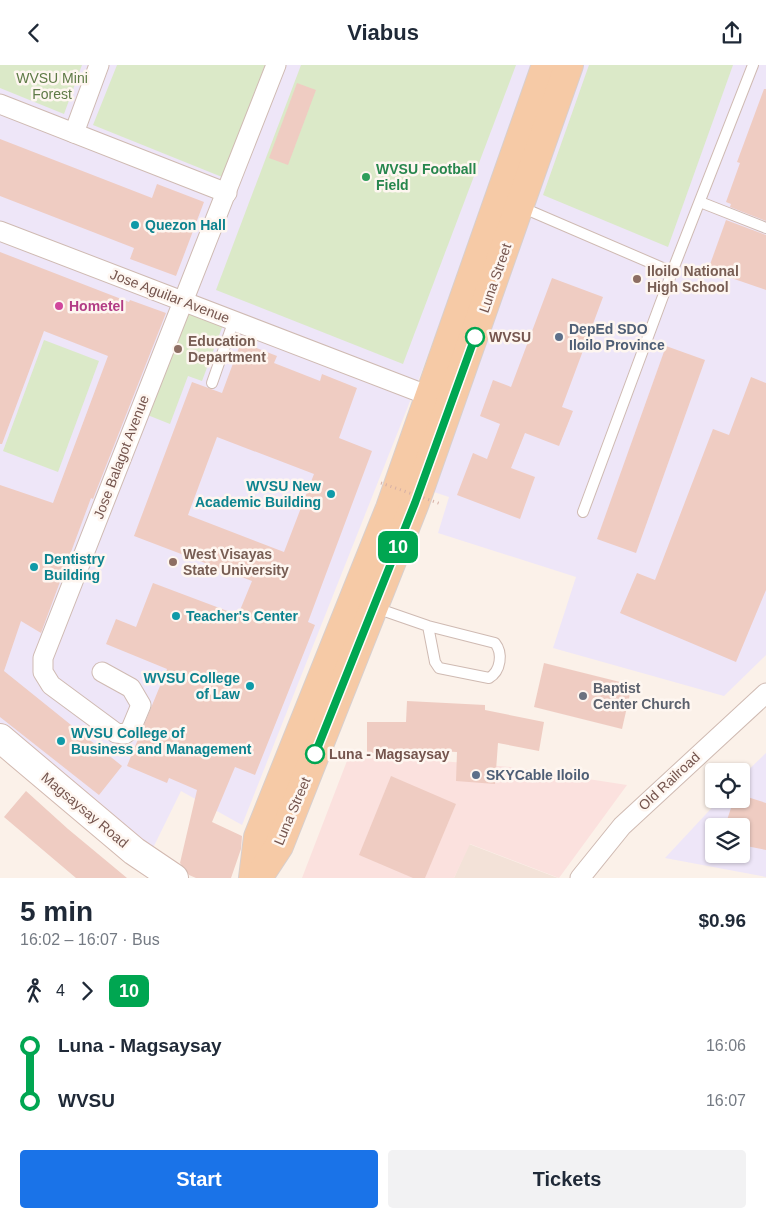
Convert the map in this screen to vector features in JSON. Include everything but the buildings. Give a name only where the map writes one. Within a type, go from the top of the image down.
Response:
[{"type":"main road","name":"Luna Street","points":[[510,201],[546,65]]},
{"type":"main road","name":"Luna Street","points":[[258,878],[279,846],[364,604],[440,400],[510,201],[569,65]]},
{"type":"main road","name":"Luna Street","points":[[253,878],[258,837],[364,604]]},
{"type":"street","points":[[74,133],[100,65]]},
{"type":"street","name":"Jose Balagot Avenue","points":[[102,672],[132,688],[142,705],[132,729],[125,734],[116,733],[51,685],[42,672],[43,658],[182,301],[228,193],[276,65]]},
{"type":"street","points":[[0,105],[228,193]]},
{"type":"street","name":"Jose Aguilar Avenue","points":[[0,231],[440,400]]},
{"type":"street","name":"Old Railroad","points":[[580,878],[622,826],[766,693]]},
{"type":"street","name":"Magsaysay Road","points":[[0,738],[134,851],[174,878]]},
{"type":"lane","points":[[583,512],[672,272],[753,65]]},
{"type":"lane","points":[[510,201],[672,272]]},
{"type":"lane","points":[[700,202],[766,228]]},
{"type":"lane","points":[[212,383],[234,321]]},
{"type":"lane","points":[[364,604],[428,626],[495,643],[500,654],[497,671],[489,677],[438,667],[435,662],[428,626]]},
{"type":"path","points":[[381,483],[441,504]]},
{"type":"shaded area","name":"West Visayas State University","points":[[0,65],[536,65],[420,376],[242,825],[181,791],[152,850],[0,733]]},
{"type":"shaded area","name":"Iloilo National High School","points":[[583,65],[766,65],[766,655],[724,696],[553,648],[576,577],[438,533],[449,497],[434,492]]},
{"type":"shaded area","points":[[350,753],[510,767],[627,785],[559,878],[470,844],[454,878],[302,878]]},
{"type":"shaded area","points":[[766,753],[766,877],[665,858],[712,808],[750,808],[750,768]]},
{"type":"shaded area","points":[[469,844],[558,878],[454,878]]},
{"type":"green space","name":"WVSU Mini Forest","points":[[0,65],[82,65],[64,114],[0,88]]},
{"type":"green space","points":[[117,65],[265,65],[222,177],[93,125]]},
{"type":"green space","name":"WVSU Football Field","points":[[301,65],[516,65],[403,364],[216,290]]},
{"type":"green space","points":[[589,65],[733,65],[668,247],[543,195]]},
{"type":"green space","points":[[184,309],[223,325],[202,381],[188,376],[170,424],[145,414]]},
{"type":"green space","points":[[44,340],[99,361],[58,472],[3,451]]},
{"type":"bus line","name":"10","points":[[315,754],[415,503],[475,337]]},
{"type":"place","name":"WVSU Football Field","points":[[366,177]]},
{"type":"place","name":"Quezon Hall","points":[[135,225]]},
{"type":"place","name":"Iloilo National High School","points":[[637,279]]},
{"type":"place","name":"Hometel","points":[[59,306]]},
{"type":"place","name":"WVSU","points":[[475,337]]},
{"type":"place","name":"DepEd SDO Iloilo Province","points":[[559,337]]},
{"type":"place","name":"Education Department","points":[[178,349]]},
{"type":"place","name":"WVSU New Academic Building","points":[[331,494]]},
{"type":"place","name":"West Visayas State University","points":[[173,562]]},
{"type":"place","name":"Dentistry Building","points":[[34,567]]},
{"type":"place","name":"Teacher's Center","points":[[176,616]]},
{"type":"place","name":"WVSU College of Law","points":[[250,686]]},
{"type":"place","name":"Baptist Center Church","points":[[583,696]]},
{"type":"place","name":"WVSU College of Business and Management","points":[[61,741]]},
{"type":"place","name":"Luna - Magsaysay","points":[[315,754]]},
{"type":"place","name":"SKYCable Iloilo","points":[[476,775]]}]
